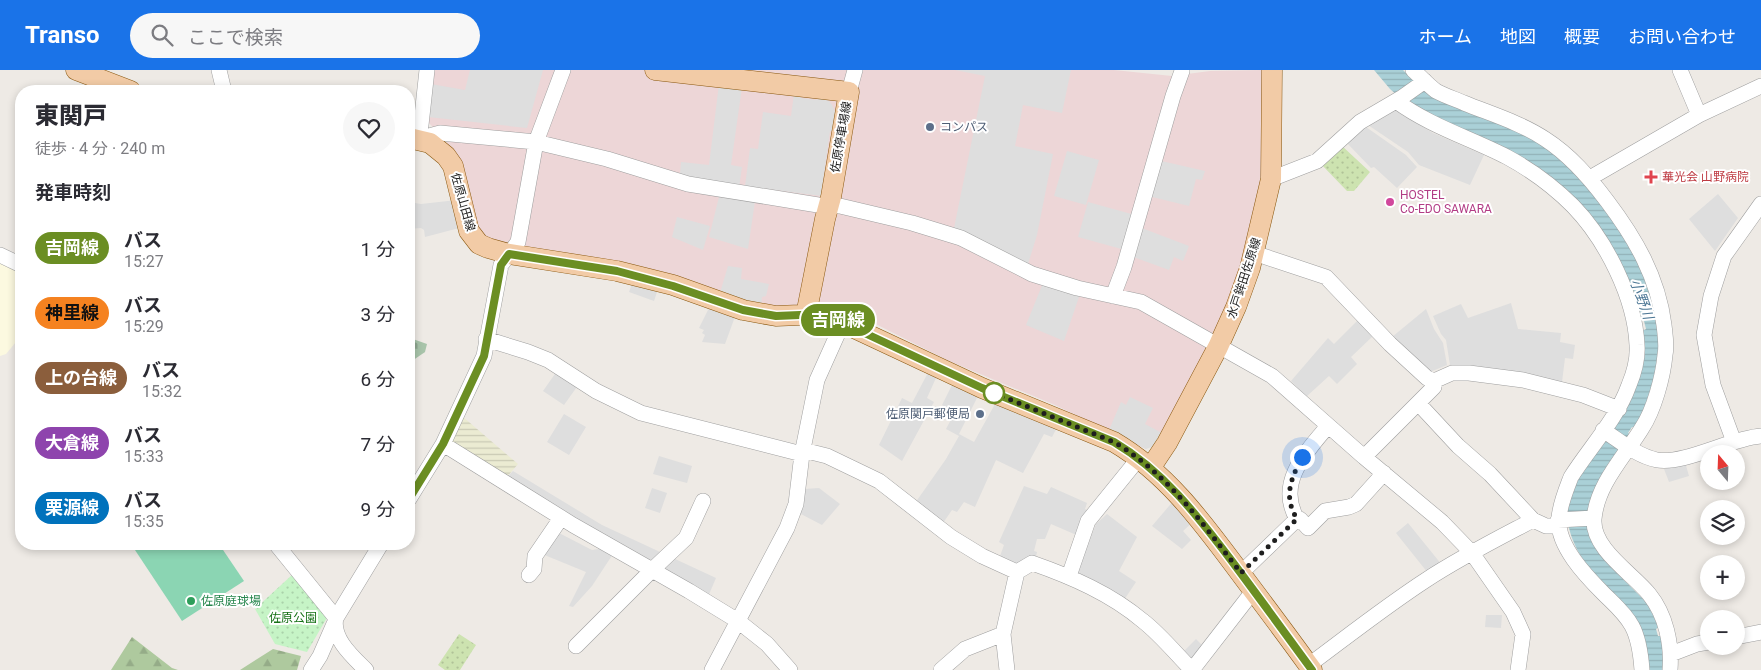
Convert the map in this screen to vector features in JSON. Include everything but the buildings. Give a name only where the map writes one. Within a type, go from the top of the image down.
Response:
[{"type":"main road","points":[[76,70],[115,85]]},
{"type":"main road","name":"佐原停車場線","points":[[655,70],[849,92],[829,205],[806,315]]},
{"type":"main road","name":"水戸鉾田佐原線","points":[[1145,463],[1167,443],[1218,347],[1236,307],[1254,253],[1272,179],[1272,70]]},
{"type":"main road","name":"佐原山田線","points":[[415,139],[430,143],[446,156],[453,166],[469,231],[479,244],[488,248],[509,254],[617,271],[673,286],[743,310],[776,316],[824,314],[982,388],[1114,442],[1145,463],[1187,504],[1254,590],[1311,668]]},
{"type":"street","points":[[218,70],[222,85]]},
{"type":"street","points":[[415,135],[421,125],[427,70]]},
{"type":"street","points":[[415,489],[443,444],[484,356],[501,265],[518,242],[536,142],[562,70]]},
{"type":"street","points":[[849,92],[855,70]]},
{"type":"street","points":[[1113,296],[1124,267],[1180,70]]},
{"type":"street","points":[[1413,70],[1423,82],[1444,95],[1545,138],[1572,159],[1590,178],[1622,221],[1637,245],[1655,284],[1662,308],[1666,355],[1657,391],[1643,427],[1626,445],[1606,482],[1591,519],[1603,547],[1649,594],[1656,604],[1667,630],[1671,654],[1670,670]]},
{"type":"street","points":[[1680,70],[1699,115]]},
{"type":"street","points":[[1272,179],[1313,164],[1360,122],[1398,100],[1423,82]]},
{"type":"street","points":[[1590,178],[1699,115],[1761,86]]},
{"type":"street","points":[[1398,100],[1433,124],[1507,157],[1534,174],[1560,194],[1587,223],[1614,266],[1626,296],[1635,327],[1638,347],[1635,367],[1619,409],[1606,432],[1571,478],[1566,488],[1561,522],[1566,548],[1585,574],[1625,615],[1632,627],[1639,648],[1642,670]]},
{"type":"street","points":[[415,138],[440,133],[536,142],[607,159],[688,184],[716,190],[840,206],[912,223],[961,238],[1032,274],[1077,288],[1140,302],[1272,376],[1364,457],[1442,522],[1472,553],[1513,612],[1523,634],[1518,670]]},
{"type":"street","points":[[1734,442],[1713,385],[1704,335],[1711,296],[1724,256],[1761,204]]},
{"type":"street","points":[[1254,253],[1326,277],[1390,344],[1427,378],[1434,381],[1452,373],[1469,373],[1523,380],[1583,395],[1619,409]]},
{"type":"street","points":[[0,255],[15,261]]},
{"type":"street","points":[[712,670],[787,528],[796,504],[802,452],[817,380],[843,322]]},
{"type":"street","points":[[486,339],[548,360],[596,391],[641,413],[802,452],[827,456],[880,481],[951,537],[982,556],[1017,572]]},
{"type":"street","points":[[1364,457],[1434,387],[1434,381]]},
{"type":"street","points":[[1418,403],[1458,446],[1490,474],[1533,520],[1546,526],[1561,522],[1591,519]]},
{"type":"street","points":[[1328,426],[1302,457],[1291,479],[1289,500],[1297,519],[1300,519],[1308,528],[1326,511],[1356,504],[1384,473]]},
{"type":"street","points":[[1606,432],[1641,455],[1666,461],[1761,436]]},
{"type":"street","points":[[443,444],[561,518],[738,621],[766,644],[790,670]]},
{"type":"street","points":[[1069,576],[1088,521],[1145,463]]},
{"type":"street","points":[[576,646],[686,538],[703,501]]},
{"type":"street","points":[[529,575],[534,568],[535,556],[561,518]]},
{"type":"street","points":[[1241,573],[1297,519]]},
{"type":"street","points":[[1311,668],[1380,611],[1427,579],[1533,520]]},
{"type":"street","points":[[281,550],[335,621],[337,635],[345,647],[366,670]]},
{"type":"street","points":[[311,670],[320,656],[335,621],[377,550]]},
{"type":"street","points":[[1008,670],[1004,634],[1017,572],[1032,563],[1069,576],[1114,600],[1144,621],[1192,670],[1254,590]]},
{"type":"street","points":[[1745,635],[1761,632]]},
{"type":"street","points":[[941,670],[965,649],[1004,634]]},
{"type":"street","points":[[1671,654],[1700,644]]},
{"type":"shaded area","points":[[432,70],[1114,70],[1172,76],[1210,71],[1262,70],[1263,167],[1247,242],[1236,281],[1211,342],[1162,433],[1146,449],[1055,405],[949,361],[838,305],[795,309],[761,307],[487,242],[476,233],[457,160],[445,140],[428,122]]},
{"type":"shaded area","points":[[470,70],[543,70],[527,128],[428,117],[431,84],[465,90]]},
{"type":"shaded area","points":[[955,70],[1071,70],[1062,113],[1023,105],[1015,146],[1053,154],[1037,235],[1028,264],[954,228],[985,76]]},
{"type":"shaded area","points":[[719,84],[742,87],[731,165],[742,167],[739,188],[710,184],[680,174],[681,162],[709,165]]},
{"type":"shaded area","points":[[794,94],[801,95],[801,98],[816,100],[820,98],[829,101],[836,114],[834,131],[830,131],[821,196],[745,186],[750,148],[758,149],[763,112],[791,116]]},
{"type":"shaded area","points":[[1394,109],[1433,133],[1484,155],[1470,185],[1419,165],[1408,152],[1368,125]]},
{"type":"shaded area","points":[[1366,127],[1406,155],[1417,167],[1397,188],[1374,167],[1371,168],[1346,142]]},
{"type":"shaded area","points":[[1067,151],[1099,160],[1086,205],[1054,196]]},
{"type":"shaded area","points":[[1157,160],[1205,171],[1202,180],[1196,179],[1189,206],[1148,196]]},
{"type":"shaded area","points":[[1718,194],[1738,218],[1715,251],[1689,219]]},
{"type":"shaded area","points":[[719,197],[755,201],[748,249],[709,237]]},
{"type":"shaded area","points":[[457,200],[463,227],[425,237],[424,230],[415,228],[415,203]]},
{"type":"shaded area","points":[[1088,202],[1135,215],[1125,250],[1078,237]]},
{"type":"shaded area","points":[[677,217],[710,226],[703,250],[672,237]]},
{"type":"shaded area","points":[[1139,227],[1189,246],[1183,261],[1174,257],[1169,270],[1128,255]]},
{"type":"shaded area","points":[[0,258],[15,267],[15,343],[6,354],[0,356]]},
{"type":"shaded area","points":[[728,266],[742,268],[741,279],[769,284],[766,296],[762,297],[761,307],[719,296]]},
{"type":"shaded area","points":[[633,281],[658,289],[654,301],[629,292]]},
{"type":"shaded area","points":[[1043,283],[1080,294],[1064,341],[1026,325]]},
{"type":"shaded area","points":[[1511,303],[1518,329],[1561,333],[1560,342],[1575,345],[1573,359],[1565,358],[1562,382],[1450,365],[1446,340],[1441,334],[1433,316],[1461,304],[1468,318]]},
{"type":"shaded area","points":[[710,306],[736,314],[725,344],[702,342],[705,335],[702,333],[704,330],[699,328]]},
{"type":"shaded area","points":[[1426,309],[1434,329],[1443,343],[1447,365],[1430,372],[1392,337]]},
{"type":"shaded area","points":[[1358,320],[1373,336],[1351,357],[1357,364],[1337,384],[1329,376],[1306,397],[1291,381],[1328,338],[1334,344]]},
{"type":"shaded area","points":[[932,365],[940,369],[927,398],[934,402],[902,461],[879,445],[902,398],[912,403]]},
{"type":"shaded area","points":[[557,371],[579,384],[564,405],[543,391]]},
{"type":"shaded area","points":[[957,375],[982,388],[959,434],[974,442],[1000,395],[1060,422],[1052,437],[1044,434],[1023,473],[996,460],[975,507],[964,502],[957,512],[952,510],[943,523],[913,506],[946,459],[959,436],[946,429],[955,412],[942,405]]},
{"type":"shaded area","points":[[1130,397],[1153,408],[1145,424],[1162,433],[1157,445],[1146,449],[1109,430],[1121,402],[1126,405]]},
{"type":"shaded area","points":[[564,414],[586,427],[569,455],[547,442]]},
{"type":"shaded area","points":[[659,456],[692,466],[687,483],[653,474]]},
{"type":"shaded area","points":[[1685,462],[1689,476],[1669,482],[1664,469]]},
{"type":"shaded area","points":[[513,471],[602,525],[716,578],[707,599],[506,478]]},
{"type":"shaded area","points":[[1024,486],[1047,494],[1051,487],[1087,503],[1085,509],[1093,513],[1081,537],[1051,524],[1045,539],[1037,539],[1034,551],[1037,552],[1035,561],[1018,567],[999,559],[1004,545],[999,542]]},
{"type":"shaded area","points":[[652,488],[667,493],[660,513],[645,508]]},
{"type":"shaded area","points":[[819,488],[840,504],[822,525],[799,513],[804,489]]},
{"type":"shaded area","points":[[1175,499],[1193,522],[1183,531],[1191,540],[1182,549],[1152,526]]},
{"type":"shaded area","points":[[1107,514],[1137,537],[1119,571],[1136,582],[1124,600],[1076,574],[1096,524]]},
{"type":"shaded area","points":[[1408,523],[1442,565],[1428,573],[1396,533]]},
{"type":"shaded area","points":[[559,533],[592,550],[605,548],[613,554],[592,586],[573,607],[569,606],[586,572],[542,554]]},
{"type":"shaded area","points":[[1486,615],[1502,615],[1501,628],[1485,627]]},
{"type":"shaded area","points":[[1196,639],[1203,646],[1192,660],[1183,652]]},
{"type":"green space","points":[[1341,145],[1370,172],[1354,191],[1347,191],[1320,163]]},
{"type":"green space","points":[[415,340],[427,344],[425,352],[415,359]]},
{"type":"green space","points":[[462,416],[518,464],[506,478],[453,445],[450,439]]},
{"type":"green space","name":"佐原庭球場","points":[[135,550],[223,550],[244,581],[182,621]]},
{"type":"green space","name":"佐原公園","points":[[293,574],[328,616],[307,652],[275,644],[255,609]]},
{"type":"green space","points":[[459,634],[476,645],[460,670],[445,670],[438,665]]},
{"type":"green space","points":[[132,637],[172,668],[178,670],[111,670]]},
{"type":"green space","points":[[273,649],[301,656],[297,670],[240,670]]},
{"type":"water","name":"小野川","points":[[1374,70],[1403,70],[1408,75],[1524,134],[1543,146],[1576,172],[1618,225],[1649,282],[1646,283],[1648,290],[1650,289],[1659,335],[1658,358],[1653,383],[1635,428],[1632,427],[1628,433],[1631,434],[1587,515],[1618,574],[1647,603],[1659,627],[1656,629],[1658,636],[1662,636],[1665,670],[1648,670],[1647,658],[1579,553],[1569,528],[1568,517],[1568,507],[1575,486],[1587,463],[1589,464],[1611,429],[1642,331],[1646,329],[1644,321],[1640,321],[1578,204],[1405,102],[1390,89]]},
{"type":"bus line","name":"吉岡線","points":[[415,489],[443,444],[484,356],[501,265],[509,254],[599,267],[673,286],[743,310],[776,316],[824,314],[982,388],[1114,442],[1130,451],[1162,477],[1187,504],[1254,590],[1312,670]]},
{"type":"place","name":"コンパス","points":[[930,127]]},
{"type":"place","name":"華光会 山野病院","points":[[1651,177]]},
{"type":"place","name":"HOSTEL Co-EDO SAWARA","points":[[1390,202]]},
{"type":"place","name":"佐原関戸郵便局","points":[[980,414]]},
{"type":"place","name":"佐原庭球場","points":[[191,601]]},
{"type":"route","points":[[994,393],[1114,442],[1130,451],[1162,477],[1187,504],[1241,573],[1297,519],[1289,500],[1292,486],[1291,479],[1302,457]]}]
